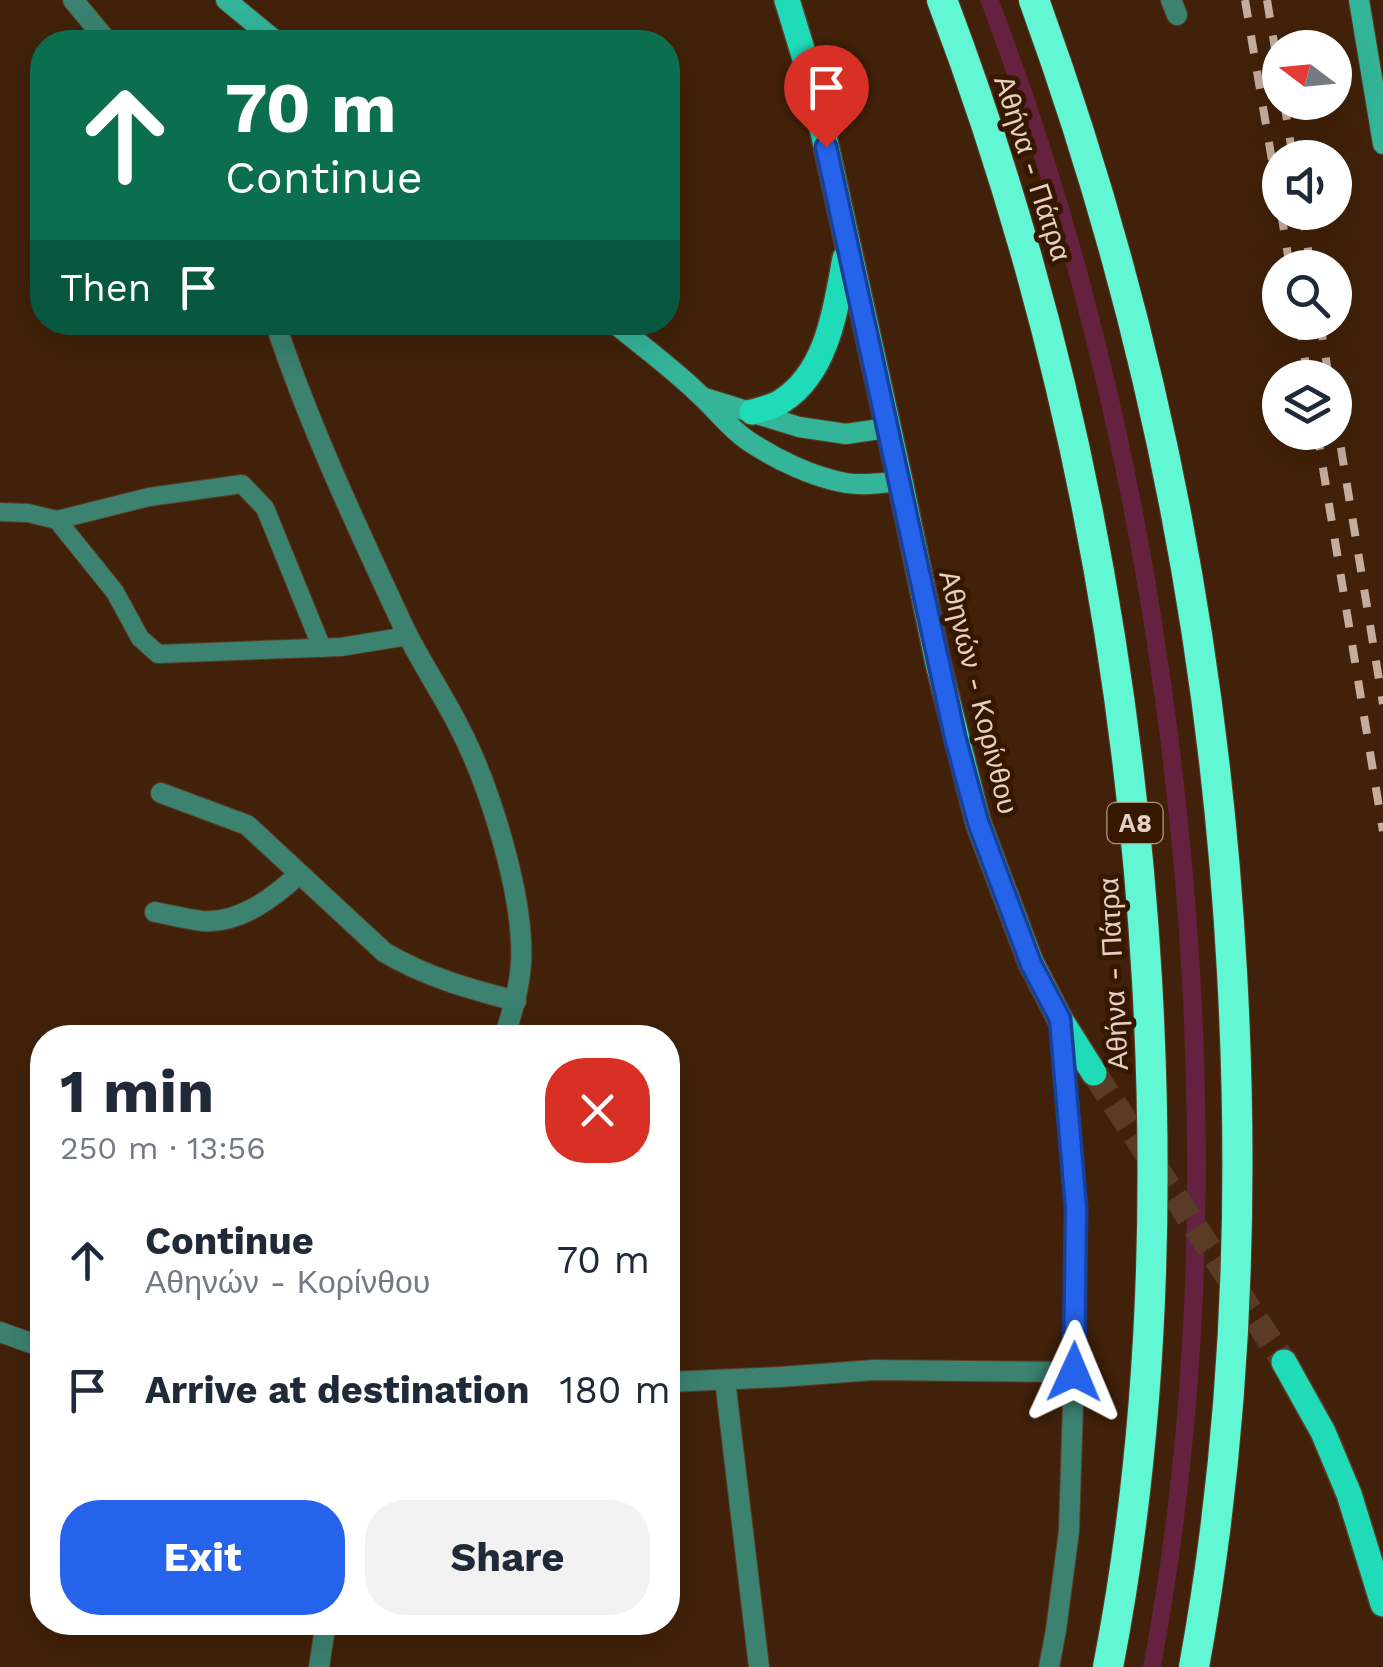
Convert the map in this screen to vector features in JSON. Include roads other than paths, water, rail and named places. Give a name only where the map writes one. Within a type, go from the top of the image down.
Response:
[{"type":"highway","name":"Αθήνα - Πάτρα","points":[[942,0],[1034,273],[1074,435],[1119,688],[1138,857],[1152,1109],[1151,1276],[1138,1464],[1108,1667]]},
{"type":"highway","name":"Αθήνα - Πάτρα","points":[[1034,0],[1110,230],[1157,415],[1190,587],[1223,848],[1238,1108],[1236,1281],[1225,1455],[1194,1667]]},
{"type":"main road","points":[[226,0],[262,30]]},
{"type":"main road","name":"Αθηνών - Κορίνθου","points":[[787,0],[812,82],[950,718],[978,822],[1031,964],[1094,1073]]},
{"type":"main road","points":[[1359,0],[1383,144]]},
{"type":"main road","points":[[752,412],[780,404],[801,386],[816,362],[838,302],[848,244]]},
{"type":"main road","points":[[628,335],[746,440],[778,458],[847,484],[900,481]]},
{"type":"main road","points":[[703,398],[799,426],[846,434],[887,428]]},
{"type":"main road","points":[[1284,1362],[1323,1432],[1342,1478],[1383,1604]]},
{"type":"street","points":[[73,0],[98,30]]},
{"type":"street","points":[[278,335],[324,452],[408,636],[459,726],[483,781],[504,848],[518,916],[522,961],[508,1025]]},
{"type":"street","points":[[160,793],[247,824],[384,952],[409,967],[450,984],[516,1001]]},
{"type":"street","points":[[156,912],[206,921],[226,919],[273,898],[300,874]]},
{"type":"street","points":[[1049,1667],[1068,1531],[1074,1372],[1076,1208],[1060,1019]]},
{"type":"street","points":[[0,1332],[30,1342]]},
{"type":"street","points":[[680,1382],[874,1370],[1074,1372]]},
{"type":"street","points":[[726,1380],[760,1667]]},
{"type":"street","points":[[319,1667],[324,1635]]},
{"type":"lane","points":[[0,512],[57,520],[149,496],[242,484],[265,508],[322,648]]},
{"type":"lane","points":[[57,520],[116,592],[140,638],[158,654],[340,648],[408,636]]},
{"type":"tunnel","points":[[1094,1073],[1284,1362]]},
{"type":"railway","points":[[1245,0],[1269,140]]},
{"type":"railway","points":[[1267,0],[1272,30]]},
{"type":"railway","points":[[1287,120],[1290,140]]},
{"type":"railway","points":[[1284,230],[1287,250]]},
{"type":"railway","points":[[1305,230],[1308,250]]},
{"type":"railway","points":[[1302,340],[1305,360]]},
{"type":"railway","points":[[1323,340],[1326,360]]},
{"type":"railway","points":[[1320,450],[1383,831]]},
{"type":"railway","points":[[1341,450],[1383,704]]}]
